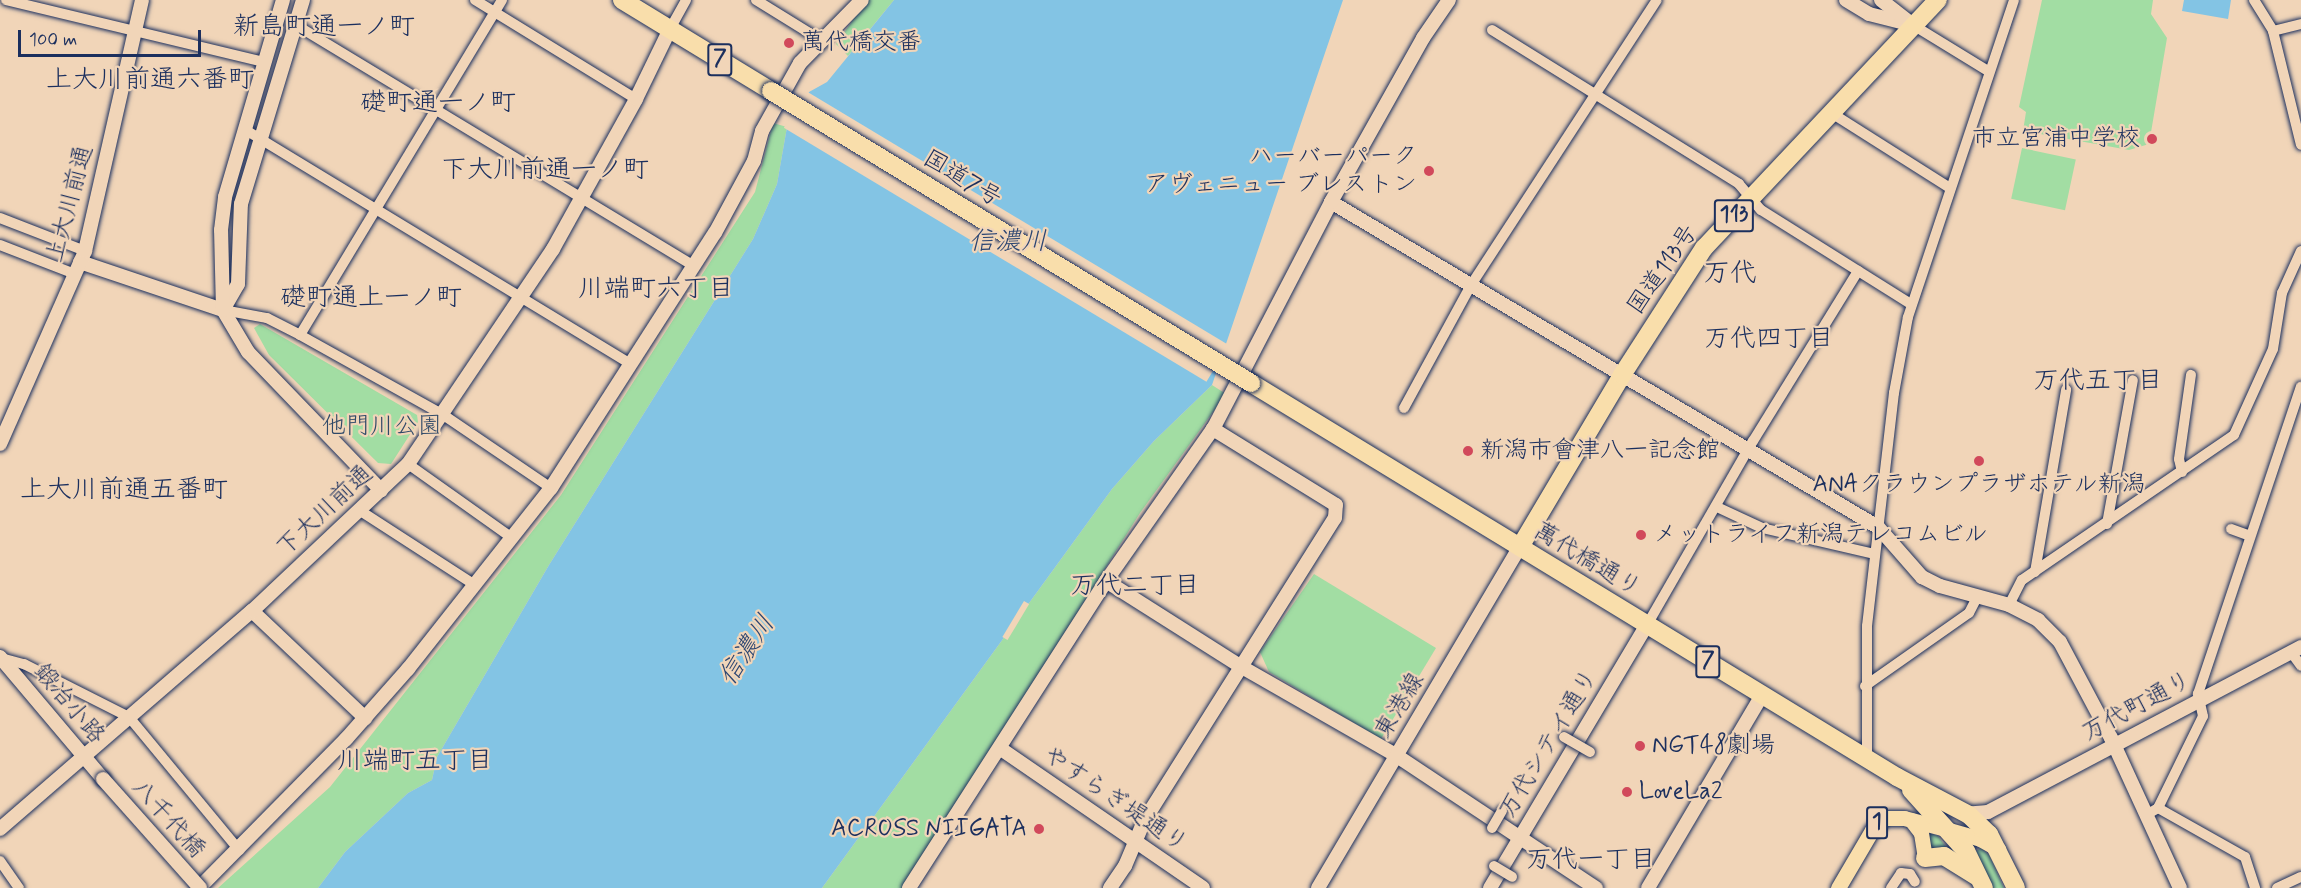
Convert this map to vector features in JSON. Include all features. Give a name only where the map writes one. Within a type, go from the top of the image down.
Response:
[{"type":"highway","name":"7","points":[[622,0],[670,29]]},
{"type":"highway","name":"国道113号","points":[[1520,547],[1622,375],[1704,248],[1833,114],[1938,0]]},
{"type":"highway","name":"国道7号","points":[[670,29],[1251,383]]},
{"type":"highway","name":"萬代橋通り","points":[[1251,383],[1897,777],[1969,815]]},
{"type":"highway","name":"萬代橋通り","points":[[1897,777],[1949,830]]},
{"type":"highway","name":"7","points":[[1969,815],[1989,834],[2016,888]]},
{"type":"highway","name":"7","points":[[1949,830],[1982,883]]},
{"type":"highway","points":[[1925,858],[1951,859],[1982,883]]},
{"type":"main road","name":"1","points":[[1838,888],[1880,820],[1911,820],[1980,839],[1999,850]]},
{"type":"main road","points":[[1911,820],[1921,833],[1925,858]]},
{"type":"street","points":[[6,0],[264,62]]},
{"type":"street","name":"上大川前通","points":[[0,444],[80,262],[142,0]]},
{"type":"street","points":[[283,0],[225,197],[221,230],[223,310],[248,352],[381,490]]},
{"type":"street","points":[[223,310],[238,284],[241,204],[303,0]]},
{"type":"street","points":[[475,0],[636,99]]},
{"type":"street","points":[[300,335],[502,0]]},
{"type":"street","name":"下大川前通","points":[[0,830],[252,611],[408,464],[522,297],[583,198],[687,0]]},
{"type":"street","points":[[756,0],[822,41]]},
{"type":"street","points":[[199,888],[239,850],[365,718],[475,585],[551,488],[694,266],[754,160],[762,131],[795,73],[861,0]]},
{"type":"street","points":[[1423,38],[1438,0]]},
{"type":"street","points":[[909,888],[1001,749],[1106,581],[1212,429],[1330,202],[1423,38],[1449,0]]},
{"type":"street","points":[[1404,408],[1471,285],[1597,96],[1657,0]]},
{"type":"street","points":[[1846,0],[1869,14],[1913,25]]},
{"type":"street","points":[[1881,0],[1913,25],[1988,71]]},
{"type":"street","points":[[1867,758],[1865,686],[1875,554],[1894,393],[1911,304],[1988,71],[2014,0]]},
{"type":"street","points":[[2254,0],[2273,31],[2301,145]]},
{"type":"street","points":[[2273,31],[2301,24]]},
{"type":"street","points":[[296,25],[694,266]]},
{"type":"street","points":[[1492,30],[1739,183],[1761,210],[1911,304]]},
{"type":"street","points":[[1833,114],[1950,188]]},
{"type":"street","points":[[244,129],[261,136],[631,364]]},
{"type":"street","points":[[1330,202],[1878,527],[1922,577],[1977,597],[2009,605],[2037,620],[2060,642],[2114,745],[2152,811],[2180,888]]},
{"type":"street","points":[[0,218],[80,262]]},
{"type":"street","points":[[0,245],[80,262],[223,310],[267,318],[442,414],[551,488]]},
{"type":"street","points":[[2009,605],[2022,580],[2107,525],[2234,435],[2273,349],[2282,293],[2301,251]]},
{"type":"street","points":[[1647,625],[1749,450],[1858,271]]},
{"type":"street","points":[[2182,472],[2179,459],[2191,375]]},
{"type":"street","points":[[2107,525],[2133,380]]},
{"type":"street","points":[[2152,811],[2203,716],[2199,699],[2250,536],[2301,387]]},
{"type":"street","points":[[2035,572],[2066,390]]},
{"type":"street","points":[[2290,421],[2301,425]]},
{"type":"street","points":[[1110,888],[1135,841],[1240,666],[1335,518],[1336,505],[1212,429]]},
{"type":"street","points":[[408,464],[512,538]]},
{"type":"street","points":[[1717,507],[1762,528],[1875,554]]},
{"type":"street","points":[[359,510],[475,585]]},
{"type":"street","points":[[2231,529],[2250,536]]},
{"type":"street","name":"東港線","points":[[1318,888],[1520,547]]},
{"type":"street","points":[[1106,581],[1240,666],[1397,756],[1596,888]]},
{"type":"street","points":[[1865,686],[1969,613],[1977,597]]},
{"type":"street","points":[[252,611],[365,718]]},
{"type":"street","name":"万代シテイ通り","points":[[1490,888],[1647,625]]},
{"type":"street","points":[[2296,650],[2301,666]]},
{"type":"street","name":"万代町通り","points":[[1969,815],[1995,809],[2199,699],[2296,650]]},
{"type":"street","points":[[1,657],[24,664],[129,717],[239,850]]},
{"type":"street","name":"鍛冶小路","points":[[1,657],[103,779]]},
{"type":"street","points":[[1648,888],[1762,695]]},
{"type":"street","points":[[1564,737],[1590,752]]},
{"type":"street","name":"やすらぎ堤通り","points":[[1001,749],[1203,888]]},
{"type":"street","name":"八千代橋","points":[[103,779],[199,888]]},
{"type":"street","points":[[1921,799],[1938,809],[1969,815]]},
{"type":"street","points":[[1950,803],[1995,809],[1994,830],[1999,850]]},
{"type":"street","points":[[1492,828],[1502,811]]},
{"type":"street","points":[[2152,811],[2245,857],[2255,888]]},
{"type":"street","points":[[1913,885],[1925,858]]},
{"type":"street","points":[[0,861],[19,888]]},
{"type":"street","points":[[1494,867],[1512,877]]},
{"type":"street","points":[[1891,888],[1900,873],[1910,874],[1913,885]]},
{"type":"street","points":[[2277,888],[2301,877]]},
{"type":"green space","points":[[867,0],[894,0],[848,56],[836,44]]},
{"type":"green space","points":[[2042,0],[2153,0],[2151,14],[2167,38],[2149,144],[2129,150],[2023,131],[2026,112],[2019,107]]},
{"type":"green space","points":[[773,123],[787,127],[777,184],[753,239],[549,565],[437,757],[432,780],[408,793],[345,852],[318,888],[218,888],[330,787],[561,495],[755,192]]},
{"type":"green space","points":[[2022,148],[2076,159],[2065,210],[2011,199]]},
{"type":"green space","name":"他門川公園","points":[[260,324],[417,415],[418,422],[391,464],[378,463],[269,355],[254,328]]},
{"type":"green space","points":[[1212,385],[1226,394],[1140,513],[904,888],[822,888],[1112,489],[1154,441]]},
{"type":"green space","points":[[1314,574],[1436,648],[1381,739],[1269,672],[1260,652]]},
{"type":"green space","points":[[1925,832],[1938,836],[1949,851],[1928,851]]},
{"type":"green space","points":[[1981,848],[1989,855],[2004,888],[1993,888],[1975,852]]},
{"type":"water","name":"信濃川","points":[[894,0],[1343,0],[1212,385],[1154,441],[1112,489],[822,888],[318,888],[345,852],[408,793],[432,780],[437,757],[549,565],[753,239],[777,184],[787,127],[809,92],[827,82]]},
{"type":"water","points":[[2184,0],[2231,0],[2228,19],[2182,11]]},
{"type":"pier","points":[[806,91],[1229,345],[1206,382],[784,128]]},
{"type":"pier","points":[[1024,601],[1029,604],[1008,640],[1002,637]]},
{"type":"place","name":"萬代橋交番","points":[[789,43]]},
{"type":"place","name":"市立宮浦中学校","points":[[2152,139]]},
{"type":"place","name":"ハーバーパーク アヴェニュー ブレストン","points":[[1429,171]]},
{"type":"place","name":"新潟市會津八一記念館","points":[[1468,451]]},
{"type":"place","name":"ANAクラウンプラザホテル新潟","points":[[1979,461]]},
{"type":"place","name":"メットライフ新潟テレコムビル","points":[[1641,535]]},
{"type":"place","name":"NGT48劇場","points":[[1640,746]]},
{"type":"place","name":"LoveLa2","points":[[1627,792]]},
{"type":"place","name":"ACROSS NIIGATA","points":[[1039,829]]},
{"type":"district","name":"新島町通一ノ町","points":[[324,28]]},
{"type":"district","name":"上大川前通六番町","points":[[150,81]]},
{"type":"district","name":"礎町通一ノ町","points":[[438,104]]},
{"type":"district","name":"下大川前通一ノ町","points":[[545,171]]},
{"type":"district","name":"万代","points":[[1730,274]]},
{"type":"district","name":"川端町六丁目","points":[[656,290]]},
{"type":"district","name":"礎町通上一ノ町","points":[[371,299]]},
{"type":"district","name":"万代四丁目","points":[[1769,340]]},
{"type":"district","name":"万代五丁目","points":[[2098,382]]},
{"type":"district","name":"上大川前通五番町","points":[[124,491]]},
{"type":"district","name":"万代二丁目","points":[[1135,587]]},
{"type":"district","name":"川端町五丁目","points":[[415,762]]},
{"type":"district","name":"万代一丁目","points":[[1591,861]]}]
